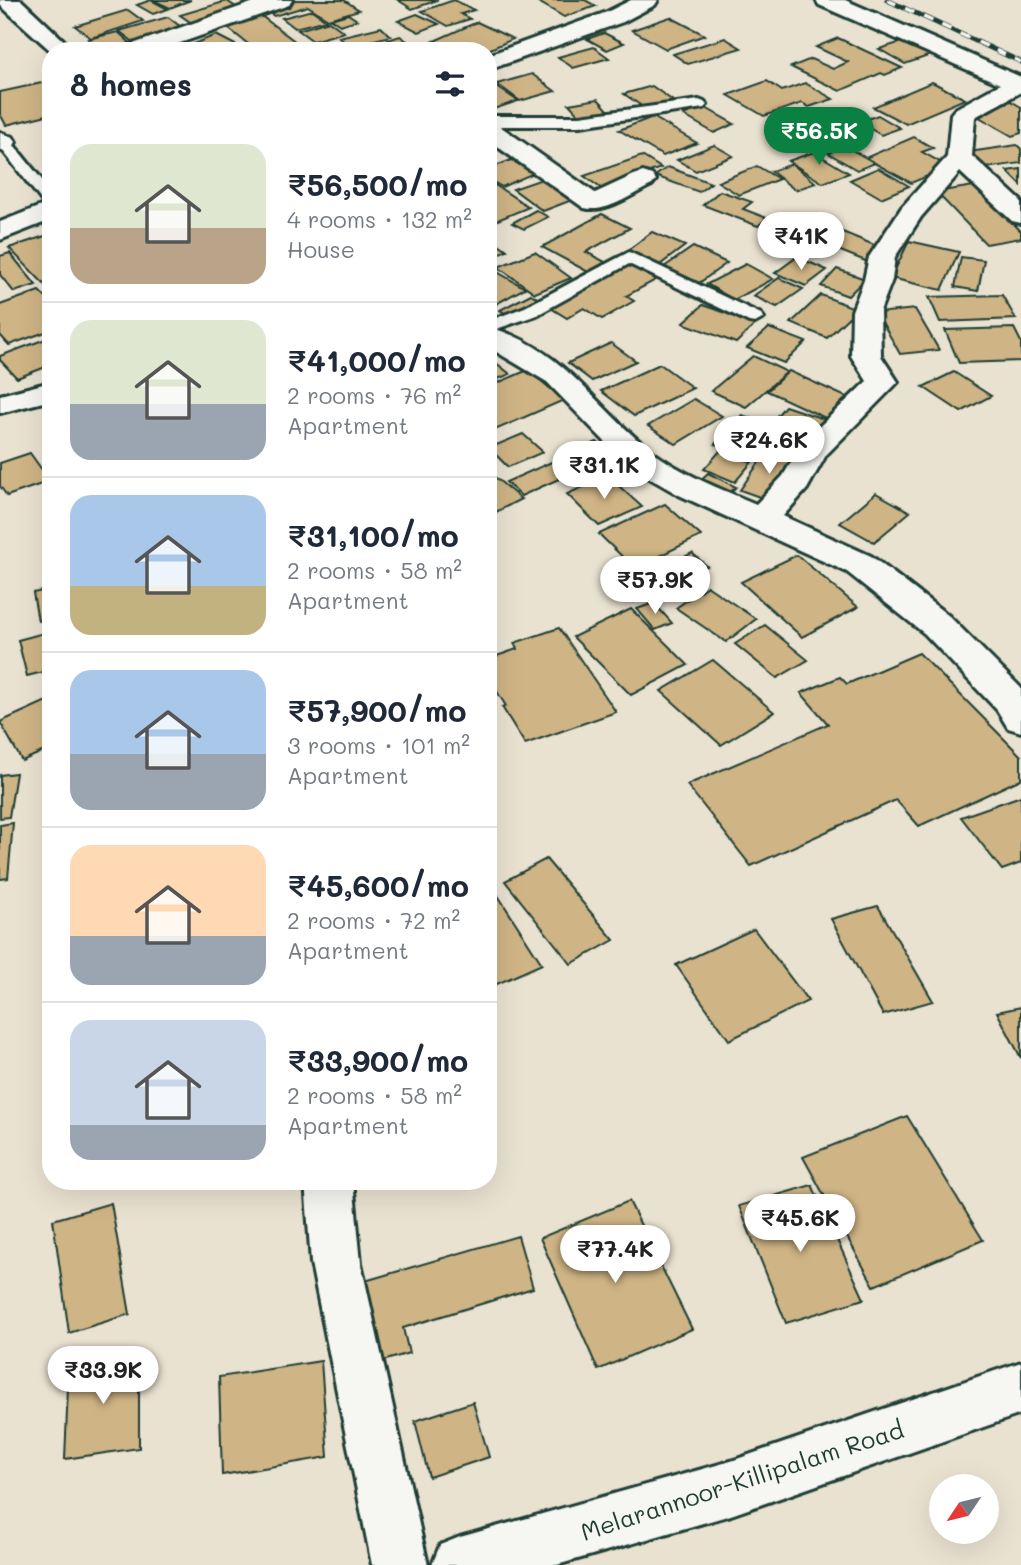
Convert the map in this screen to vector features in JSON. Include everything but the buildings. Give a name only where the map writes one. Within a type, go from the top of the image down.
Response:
[{"type":"street","points":[[8,0],[53,42]]},
{"type":"street","points":[[161,42],[281,0]]},
{"type":"street","points":[[497,60],[615,17],[647,0]]},
{"type":"street","points":[[761,519],[796,482],[813,450],[883,382],[866,356],[866,311],[878,280],[882,257],[911,214],[959,158],[964,114],[1018,84],[827,0]]},
{"type":"street","points":[[497,135],[593,203],[643,180]]},
{"type":"street","points":[[959,158],[1021,215]]},
{"type":"street","points":[[0,232],[42,214]]},
{"type":"street","points":[[497,340],[525,354],[563,380],[618,437],[649,464],[683,483],[859,564],[937,625],[1017,704]]},
{"type":"street","points":[[0,404],[42,393]]},
{"type":"street","points":[[330,1190],[336,1263],[400,1565]]},
{"type":"street","name":"Melarannoor-Killipalam Road","points":[[460,1565],[731,1488],[1021,1388]]},
{"type":"lane","points":[[497,121],[580,121],[699,105]]},
{"type":"lane","points":[[1,141],[42,191]]},
{"type":"lane","points":[[497,323],[531,310],[629,257],[755,317]]},
{"type":"railway","points":[[887,0],[1021,62]]}]
